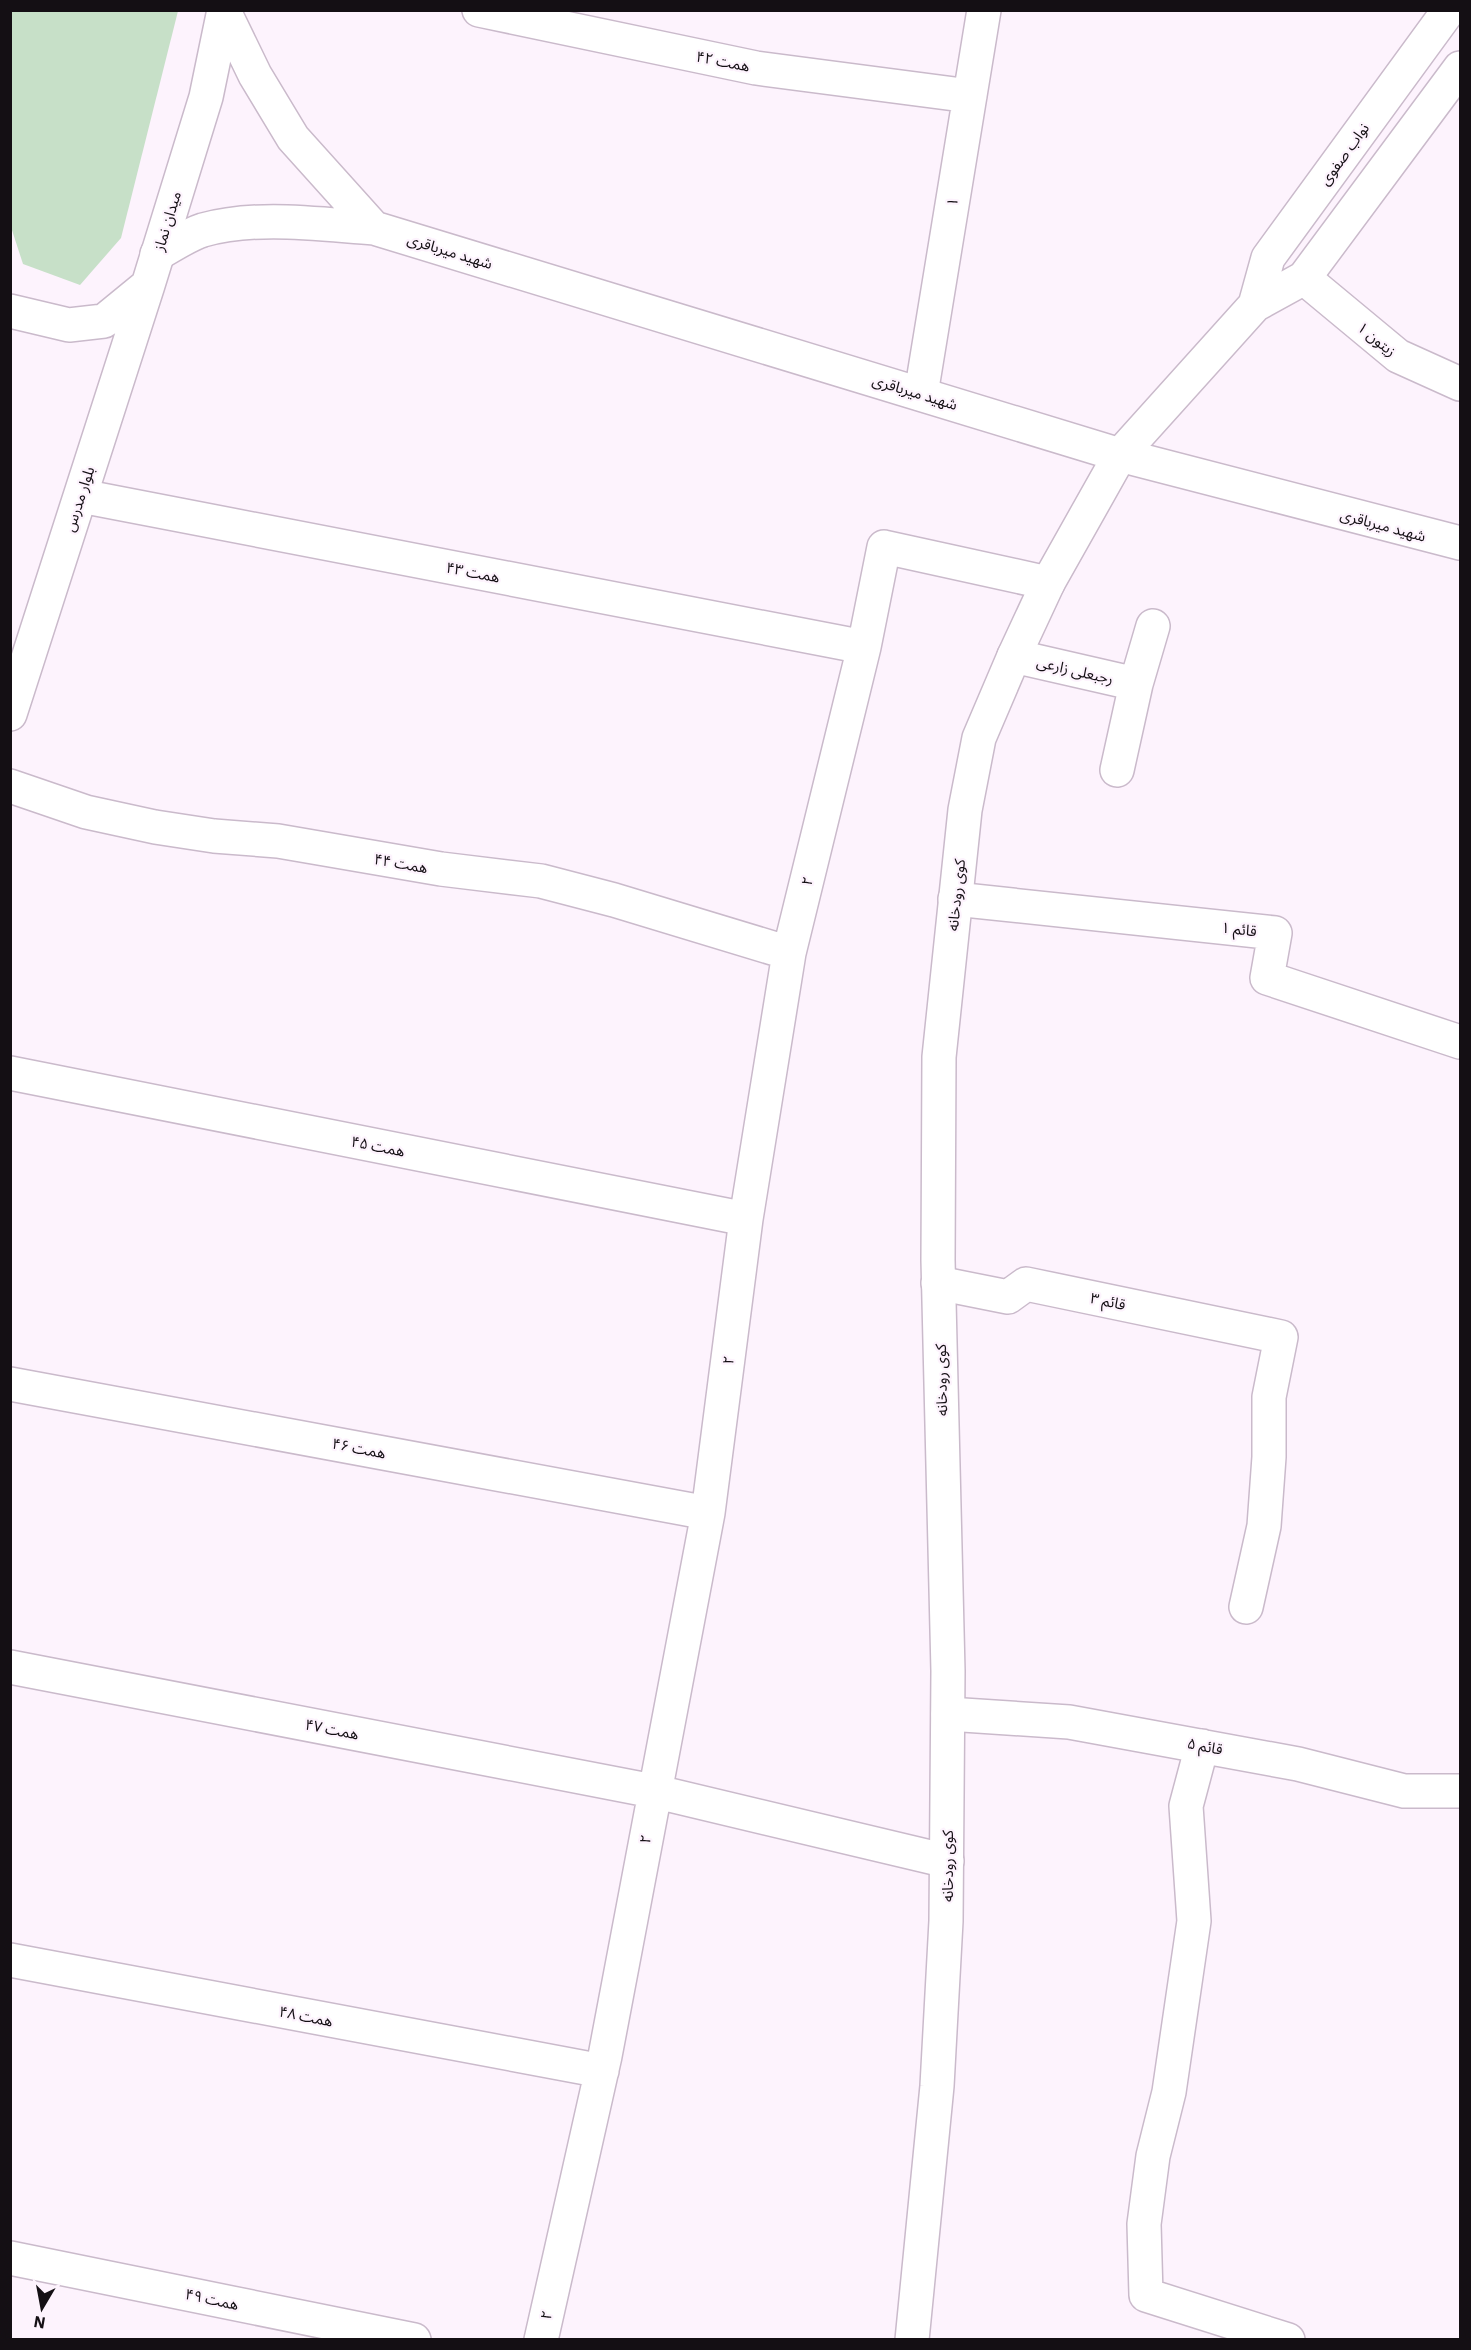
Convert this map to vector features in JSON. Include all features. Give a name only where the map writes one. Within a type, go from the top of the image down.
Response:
[{"type":"street","name":"همت ۴۲","points":[[479,10],[756,68],[970,96]]},
{"type":"street","name":"۱","points":[[921,394],[984,10]]},
{"type":"street","name":"نواب صفوی","points":[[1255,305],[1268,258],[1449,10]]},
{"type":"street","points":[[224,11],[255,75],[293,138],[374,228]]},
{"type":"street","name":"میدان نماز","points":[[148,285],[206,97],[224,11]]},
{"type":"street","name":"نواب صفوی","points":[[1120,455],[1255,305],[1304,278],[1461,68]]},
{"type":"street","name":"شهید میرباقری","points":[[157,254],[202,230],[252,223],[299,222],[374,228],[1120,455],[1461,543]]},
{"type":"street","name":"زیتون ۱","points":[[1304,278],[1398,357],[1461,384]]},
{"type":"street","points":[[10,311],[69,326],[104,321],[148,285]]},
{"type":"street","name":"بلوار مدرس","points":[[10,714],[148,285]]},
{"type":"street","name":"کوی رودخانه","points":[[912,2340],[937,2086],[946,1921],[948,1714],[938,1283],[939,1057],[955,899],[965,810],[979,738],[1048,583],[1120,455]]},
{"type":"street","name":"همت ۴۳","points":[[81,496],[864,647]]},
{"type":"street","name":"۲","points":[[541,2340],[602,2072],[653,1791],[708,1513],[746,1220],[789,953],[864,647],[884,547],[1048,583]]},
{"type":"street","points":[[1117,770],[1136,684],[1153,626]]},
{"type":"street","name":"رجبعلی زارعی","points":[[1014,656],[1136,684]]},
{"type":"street","name":"همت ۴۴","points":[[10,786],[86,812],[155,827],[214,837],[278,841],[441,870],[541,881],[625,903],[789,953]]},
{"type":"street","name":"قائم ۱","points":[[955,899],[1275,933],[1267,978],[1461,1042]]},
{"type":"street","name":"همت ۴۵","points":[[10,1072],[746,1220]]},
{"type":"street","name":"قائم ۳","points":[[938,1283],[1008,1297],[1026,1284],[1281,1337],[1269,1397],[1269,1457],[1264,1526],[1246,1607]]},
{"type":"street","name":"همت ۴۶","points":[[10,1384],[708,1513]]},
{"type":"street","name":"همت ۴۷","points":[[10,1667],[653,1791],[946,1861]]},
{"type":"street","name":"قائم ۵","points":[[948,1714],[1069,1722],[1298,1764],[1404,1791],[1461,1791]]},
{"type":"street","points":[[1202,1746],[1186,1806],[1194,1921],[1170,2092],[1153,2156],[1144,2224],[1146,2295],[1288,2340]]},
{"type":"street","name":"همت ۴۸","points":[[10,1960],[602,2072]]},
{"type":"street","name":"همت ۴۹","points":[[10,2258],[414,2340]]},
{"type":"green space","points":[[10,11],[178,11],[121,238],[80,285],[23,264],[10,224]]}]
